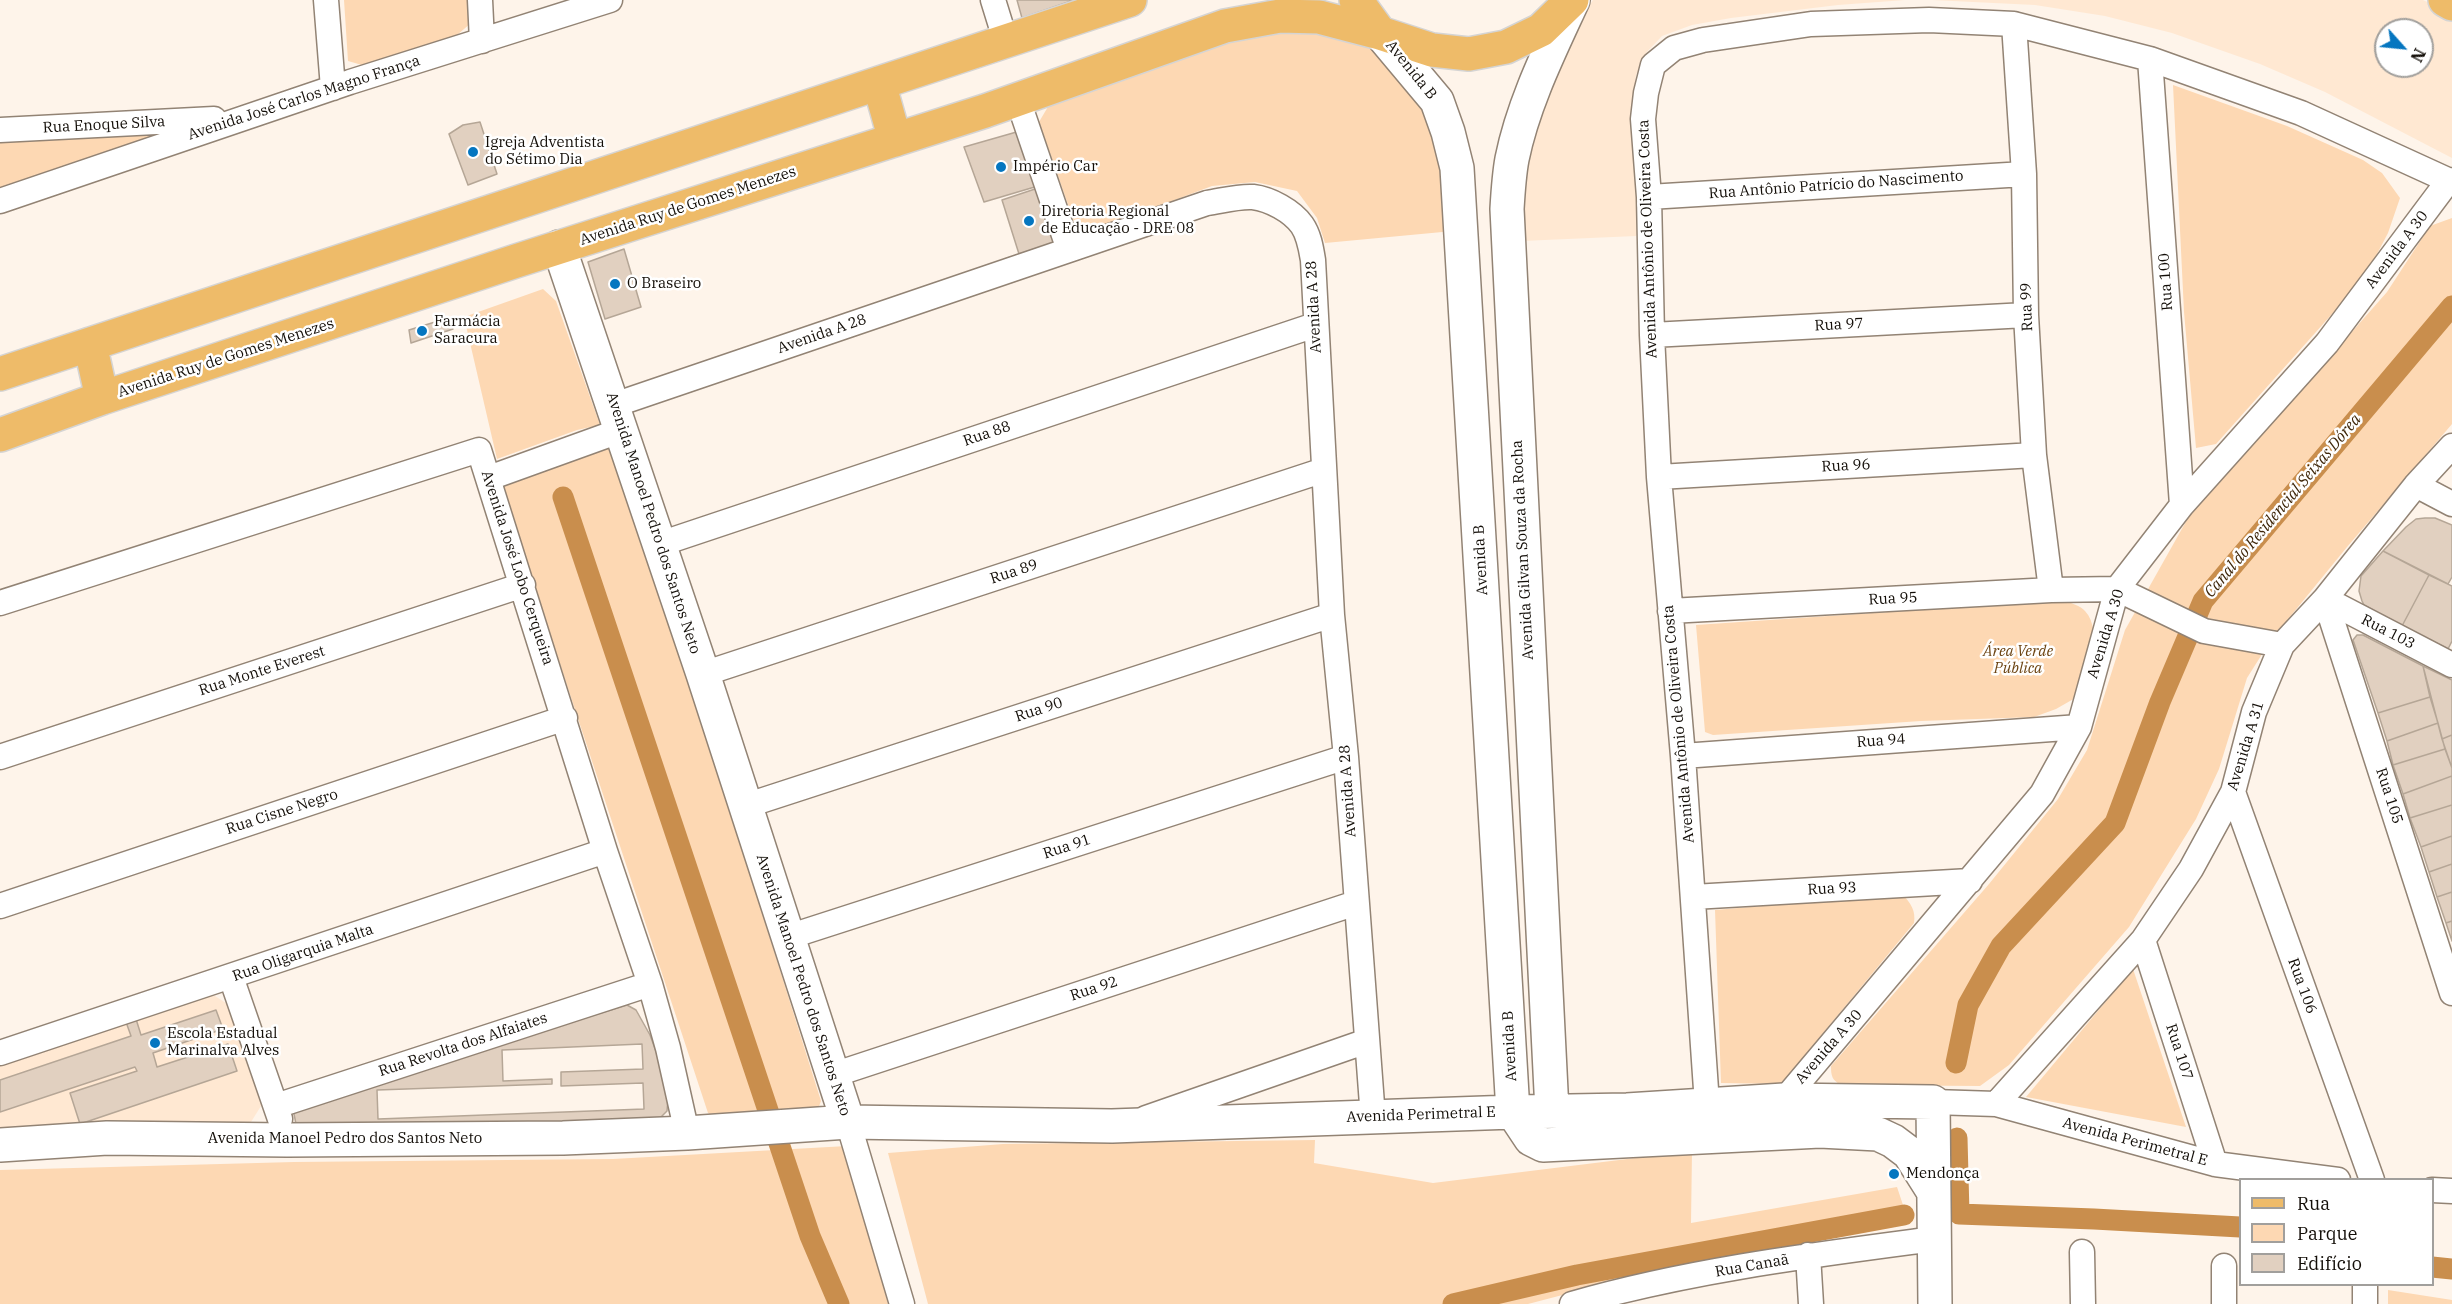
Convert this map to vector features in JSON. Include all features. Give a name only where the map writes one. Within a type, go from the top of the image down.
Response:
[{"type":"main road","points":[[0,374],[1130,0]]},
{"type":"main road","points":[[1356,0],[1380,33]]},
{"type":"main road","name":"Avenida Ruy de Gomes Menezes","points":[[0,435],[559,247],[1018,100],[1224,26],[1280,16],[1319,17],[1432,50],[1469,54],[1506,47],[1541,30],[1572,0]]},
{"type":"main road","points":[[2445,0],[2452,4]]},
{"type":"main road","points":[[879,83],[895,140]]},
{"type":"main road","points":[[90,344],[102,399]]},
{"type":"street","points":[[326,0],[333,88]]},
{"type":"street","points":[[480,0],[482,41]]},
{"type":"street","name":"Avenida José Carlos Magno França","points":[[0,201],[244,117],[610,0]]},
{"type":"street","points":[[993,0],[1006,42]]},
{"type":"street","name":"Avenida Gilvan Souza da Rocha","points":[[1552,1111],[1507,209],[1512,157],[1548,55],[1572,0]]},
{"type":"street","name":"Avenida Antônio de Oliveira Costa","points":[[1707,1104],[1683,756],[1659,477],[1652,335],[1649,197],[1642,119],[1653,65],[1674,48],[1703,40],[1811,24],[1929,20],[2014,24],[2151,59],[2301,113],[2450,181]]},
{"type":"street","name":"Rua 99","points":[[2014,24],[2024,174],[2026,315],[2034,455],[2050,590]]},
{"type":"street","name":"Avenida B","points":[[1380,33],[1437,101],[1457,168],[1513,1112]]},
{"type":"street","name":"Rua 100","points":[[2151,59],[2182,505]]},
{"type":"street","points":[[1018,100],[1069,250]]},
{"type":"street","name":"Rua Enoque Silva","points":[[0,130],[244,117]]},
{"type":"street","name":"Rua Antônio Patrício do Nascimento","points":[[1649,197],[2024,174]]},
{"type":"street","name":"Avenida A 30","points":[[1784,1100],[2042,794],[2079,727],[2117,589],[2182,505],[2327,343],[2450,181]]},
{"type":"street","name":"Avenida A 28","points":[[489,478],[618,417],[1069,250],[1207,203],[1255,197],[1274,204],[1290,214],[1302,225],[1309,240],[1313,260],[1332,615],[1346,757],[1373,1118]]},
{"type":"street","name":"Avenida Manoel Pedro dos Santos Neto","points":[[0,1144],[106,1138],[287,1140],[562,1138],[687,1133],[848,1122],[704,674],[559,247]]},
{"type":"street","name":"Rua 97","points":[[1652,335],[2026,315]]},
{"type":"street","name":"Rua 88","points":[[660,544],[1315,324]]},
{"type":"street","name":"Avenida A 31","points":[[1996,1104],[2143,940],[2191,869],[2233,792],[2254,712],[2282,645],[2325,599],[2416,485],[2452,446]]},
{"type":"street","name":"Avenida José Lobo Cerqueira","points":[[0,603],[479,450],[605,851],[650,984],[669,1048],[687,1133]]},
{"type":"street","name":"Rua 96","points":[[1659,477],[2034,455]]},
{"type":"street","name":"Rua 89","points":[[704,674],[1324,470]]},
{"type":"street","points":[[2416,485],[2452,504]]},
{"type":"street","name":"Rua Monte Everest","points":[[0,757],[523,585]]},
{"type":"street","points":[[2117,589],[2205,631],[2282,645]]},
{"type":"street","name":"Rua 95","points":[[1670,611],[2050,590],[2117,589]]},
{"type":"street","name":"Rua 103","points":[[2325,599],[2452,665]]},
{"type":"street","name":"Rua 105","points":[[2325,599],[2452,993]]},
{"type":"street","name":"Rua 90","points":[[745,806],[1332,615]]},
{"type":"street","name":"Rua Cisne Negro","points":[[0,906],[565,718]]},
{"type":"street","name":"Rua 94","points":[[1683,756],[2079,727]]},
{"type":"street","name":"Rua 91","points":[[788,937],[1346,757]]},
{"type":"street","name":"Rua 106","points":[[2233,792],[2372,1178]]},
{"type":"street","name":"Rua Oligarquia Malta","points":[[0,1053],[605,851]]},
{"type":"street","name":"Rua 93","points":[[1693,897],[1970,881]]},
{"type":"street","name":"Rua 92","points":[[833,1076],[1356,903]]},
{"type":"street","name":"Rua 107","points":[[2143,940],[2215,1164]]},
{"type":"street","points":[[231,977],[287,1140]]},
{"type":"street","name":"Rua Revolta dos Alfaiates","points":[[276,1106],[650,984]]},
{"type":"street","points":[[1123,1126],[1367,1041]]},
{"type":"street","name":"Avenida Perimetral E","points":[[848,1122],[1123,1126],[1627,1110],[1784,1100],[1996,1104],[2215,1164],[2330,1178]]},
{"type":"street","points":[[1933,1102],[1935,1304]]},
{"type":"street","name":"Avenida Perimetral E","points":[[1513,1112],[1531,1139],[1543,1145],[1820,1131],[1878,1134],[1893,1141],[1909,1153],[1933,1191]]},
{"type":"street","points":[[848,1122],[902,1304]]},
{"type":"street","points":[[2434,1190],[2452,1191]]},
{"type":"street","name":"Rua Canaã","points":[[1572,1304],[1625,1296],[1808,1255],[1934,1239]]},
{"type":"street","points":[[2082,1252],[2083,1304]]},
{"type":"street","points":[[1808,1255],[1811,1304]]},
{"type":"street","points":[[2224,1266],[2224,1304]]},
{"type":"shaded area","points":[[1593,0],[1905,0],[1838,5],[1731,18],[1692,25],[1662,36],[1646,53],[1636,75],[1634,98],[1642,227],[1636,236],[1522,241],[1525,165],[1538,115],[1578,23]]},
{"type":"shaded area","points":[[1932,0],[2423,0],[2452,14],[2452,158],[2325,92],[2260,64],[2172,33],[2105,16],[2035,5]]},
{"type":"shaded area","name":"Escola Estadual Marinalva Alves","points":[[202,995],[215,996],[232,1007],[263,1092],[261,1106],[251,1122],[244,1125],[0,1132],[0,1065]]},
{"type":"green space","points":[[344,0],[472,0],[471,23],[457,35],[362,65],[348,61]]},
{"type":"green space","points":[[1300,24],[1371,47],[1403,70],[1443,149],[1453,231],[1325,243],[1317,218],[1297,191],[1255,182],[1212,186],[1079,236],[1039,122],[1049,105],[1247,30]]},
{"type":"green space","points":[[2173,85],[2287,126],[2363,160],[2382,173],[2400,198],[2388,233],[2365,277],[2216,444],[2196,448],[2184,312]]},
{"type":"green space","points":[[183,130],[0,191],[0,138]]},
{"type":"green space","points":[[2452,218],[2452,424],[2271,640],[2247,678],[2219,769],[2196,819],[2129,927],[2009,1065],[1980,1086],[1841,1085],[1838,1083],[1833,1077],[1831,1066],[1989,884],[2058,799],[2087,750],[2125,630],[2188,518],[2387,292],[2430,226]]},
{"type":"green space","points":[[543,289],[556,301],[600,425],[577,430],[497,459],[464,317]]},
{"type":"green space","points":[[615,444],[821,1101],[818,1109],[715,1118],[708,1113],[501,485]]},
{"type":"green space","name":"Área Verde Pública","points":[[2064,600],[2085,611],[2091,620],[2093,642],[2077,697],[2056,709],[2034,717],[1921,721],[1713,735],[1705,732],[1696,625]]},
{"type":"green space","points":[[1902,894],[1912,907],[1914,923],[1781,1084],[1721,1083],[1715,910]]},
{"type":"green space","points":[[2133,969],[2186,1127],[2026,1097]]},
{"type":"green space","points":[[1315,1140],[1314,1163],[1433,1183],[1692,1151],[1691,1223],[1897,1187],[1909,1223],[1662,1269],[1528,1304],[928,1304],[888,1153],[1003,1144]]},
{"type":"green space","points":[[847,1146],[888,1304],[0,1304],[0,1170],[294,1162],[613,1159]]},
{"type":"green space","points":[[2388,1290],[2452,1300],[2452,1304],[2388,1304]]},
{"type":"building","points":[[1017,0],[1074,0],[1022,18]]},
{"type":"building","name":"Igreja Adventista do Sétimo Dia","points":[[480,122],[497,174],[468,185],[449,134],[463,125]]},
{"type":"building","name":"Império Car","points":[[1020,131],[1038,186],[984,202],[964,147]]},
{"type":"building","name":"Diretoria Regional de Educação - DRE 08","points":[[1038,188],[1056,243],[1019,254],[1002,200]]},
{"type":"building","name":"O Braseiro","points":[[624,249],[641,307],[605,319],[588,262]]},
{"type":"building","points":[[448,318],[453,329],[411,343],[409,330]]},
{"type":"building","points":[[2435,518],[2452,525],[2452,577],[2448,584],[2383,551],[2416,519]]},
{"type":"building","points":[[2383,551],[2429,575],[2402,626],[2364,605],[2359,591],[2361,576]]},
{"type":"building","points":[[2429,575],[2452,586],[2452,641],[2448,649],[2402,626]]},
{"type":"building","points":[[2357,635],[2363,635],[2423,666],[2430,697],[2378,713],[2353,640]]},
{"type":"building","points":[[2423,666],[2452,680],[2452,735],[2442,739]]},
{"type":"building","points":[[2430,697],[2438,723],[2387,741],[2378,713]]},
{"type":"building","points":[[2438,723],[2445,749],[2393,765],[2387,741]]},
{"type":"building","points":[[2452,735],[2452,768],[2442,739]]},
{"type":"building","points":[[2445,749],[2452,768],[2452,776],[2403,794],[2393,765]]},
{"type":"building","points":[[2452,776],[2452,805],[2410,818],[2403,794]]},
{"type":"building","points":[[2452,805],[2452,836],[2421,847],[2410,818]]},
{"type":"building","points":[[2452,836],[2452,864],[2429,872],[2421,847]]},
{"type":"building","points":[[2452,864],[2452,892],[2437,897],[2429,872]]},
{"type":"building","points":[[2452,892],[2452,921],[2446,923],[2437,897]]},
{"type":"building","points":[[2452,921],[2452,941],[2446,923]]},
{"type":"building","points":[[627,1005],[636,1010],[650,1035],[668,1099],[667,1111],[655,1123],[296,1124],[294,1114],[297,1106]]},
{"type":"building","name":"Escola Estadual Marinalva Alves","points":[[216,1010],[223,1029],[153,1053],[157,1067],[228,1044],[237,1071],[80,1124],[70,1093],[137,1071],[135,1067],[0,1112],[0,1080],[131,1036],[126,1022],[136,1019],[141,1035]]},
{"type":"building","points":[[642,1044],[643,1069],[561,1072],[561,1086],[643,1083],[644,1109],[378,1119],[377,1090],[552,1084],[552,1079],[503,1081],[502,1050]]},
{"type":"waterway","name":"Canal do Residencial Seixas Dórea","points":[[1956,1063],[1968,1005],[2001,946],[2115,823],[2160,702],[2203,601],[2452,306]]},
{"type":"waterway","points":[[563,497],[810,1236],[839,1304]]},
{"type":"waterway","points":[[1957,1138],[1959,1214],[2239,1227]]},
{"type":"waterway","points":[[1453,1304],[1577,1275],[1904,1215]]},
{"type":"waterway","points":[[2434,1267],[2452,1269]]},
{"type":"place","name":"Igreja Adventista do Sétimo Dia","points":[[473,152]]},
{"type":"place","name":"Império Car","points":[[1001,167]]},
{"type":"place","name":"Diretoria Regional de Educação - DRE 08","points":[[1029,221]]},
{"type":"place","name":"O Braseiro","points":[[615,284]]},
{"type":"place","name":"Farmácia Saracura","points":[[422,331]]},
{"type":"place","name":"Escola Estadual Marinalva Alves","points":[[155,1043]]},
{"type":"place","name":"Mendonça","points":[[1894,1174]]}]
